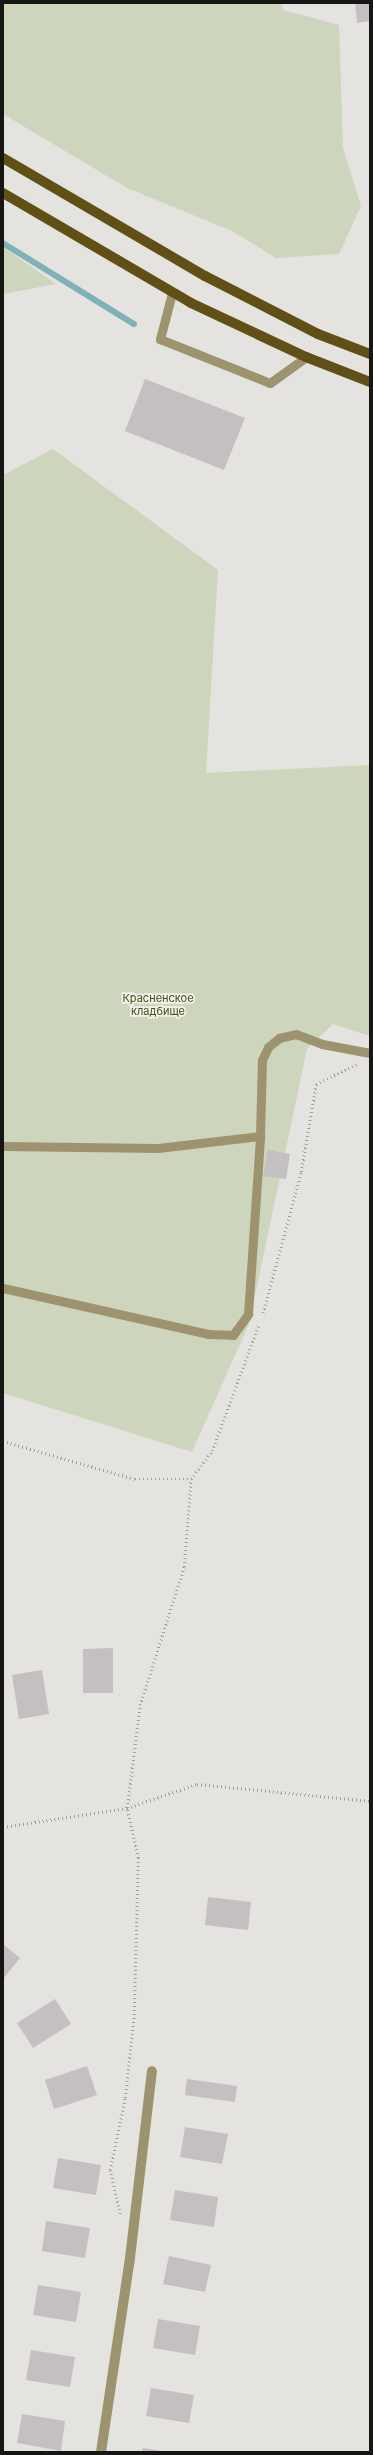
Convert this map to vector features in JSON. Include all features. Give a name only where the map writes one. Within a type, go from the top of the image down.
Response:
[{"type":"main road","points":[[3,158],[205,276],[318,334],[370,354]]},
{"type":"main road","points":[[3,193],[172,293],[306,357],[370,382]]},
{"type":"street","points":[[102,2452],[130,2258],[152,2071]]},
{"type":"lane","points":[[172,293],[160,339],[270,383],[306,357]]},
{"type":"lane","points":[[3,1288],[208,1334],[233,1335],[248,1314],[260,1136],[262,1060],[268,1047],[279,1038],[296,1034],[322,1044],[370,1053]]},
{"type":"lane","points":[[3,1146],[158,1148],[260,1136]]},
{"type":"path","points":[[122,2221],[110,2170],[125,2098],[134,2015],[138,1858],[127,1808],[140,1705],[184,1568],[191,1479],[212,1451],[268,1300],[301,1172],[316,1084],[358,1063],[364,1065]]},
{"type":"path","points":[[3,1442],[135,1479],[191,1479]]},
{"type":"path","points":[[3,1827],[127,1808],[197,1784],[370,1801]]},
{"type":"green space","points":[[3,3],[282,3],[283,10],[339,25],[343,148],[361,206],[339,254],[276,258],[232,231],[127,188],[3,114]]},
{"type":"green space","points":[[3,247],[56,284],[3,294]]},
{"type":"green space","name":"Красненское кладбище","points":[[53,449],[218,570],[206,773],[370,765],[370,1036],[333,1024],[307,1049],[249,1324],[192,1452],[3,1393],[3,475]]},
{"type":"building","points":[[355,3],[370,3],[370,21],[357,23]]},
{"type":"building","points":[[145,379],[245,418],[224,470],[125,431]]},
{"type":"building","points":[[268,1150],[290,1154],[286,1179],[263,1176]]},
{"type":"building","points":[[113,1648],[113,1693],[83,1693],[83,1649]]},
{"type":"building","points":[[42,1670],[49,1714],[19,1719],[12,1675]]},
{"type":"building","points":[[208,1897],[251,1902],[248,1930],[205,1925]]},
{"type":"building","points":[[3,1944],[20,1958],[3,1979]]},
{"type":"building","points":[[55,1999],[71,2024],[33,2048],[17,2023]]},
{"type":"building","points":[[87,2066],[97,2095],[54,2109],[45,2080]]},
{"type":"building","points":[[187,2079],[237,2086],[235,2102],[185,2095]]},
{"type":"building","points":[[185,2127],[228,2134],[222,2164],[180,2157]]},
{"type":"building","points":[[58,2158],[101,2165],[96,2195],[53,2188]]},
{"type":"building","points":[[175,2190],[218,2197],[214,2227],[170,2220]]},
{"type":"building","points":[[46,2221],[90,2228],[85,2258],[42,2251]]},
{"type":"building","points":[[169,2256],[211,2265],[205,2292],[163,2284]]},
{"type":"building","points":[[38,2285],[81,2292],[76,2322],[33,2315]]},
{"type":"building","points":[[158,2319],[200,2326],[195,2355],[153,2348]]},
{"type":"building","points":[[31,2350],[75,2357],[70,2387],[26,2380]]},
{"type":"building","points":[[151,2388],[194,2395],[189,2423],[146,2416]]},
{"type":"building","points":[[22,2414],[65,2421],[61,2451],[17,2443]]},
{"type":"building","points":[[143,2448],[162,2451],[162,2452],[142,2452]]},
{"type":"waterway","points":[[3,243],[134,324]]}]
